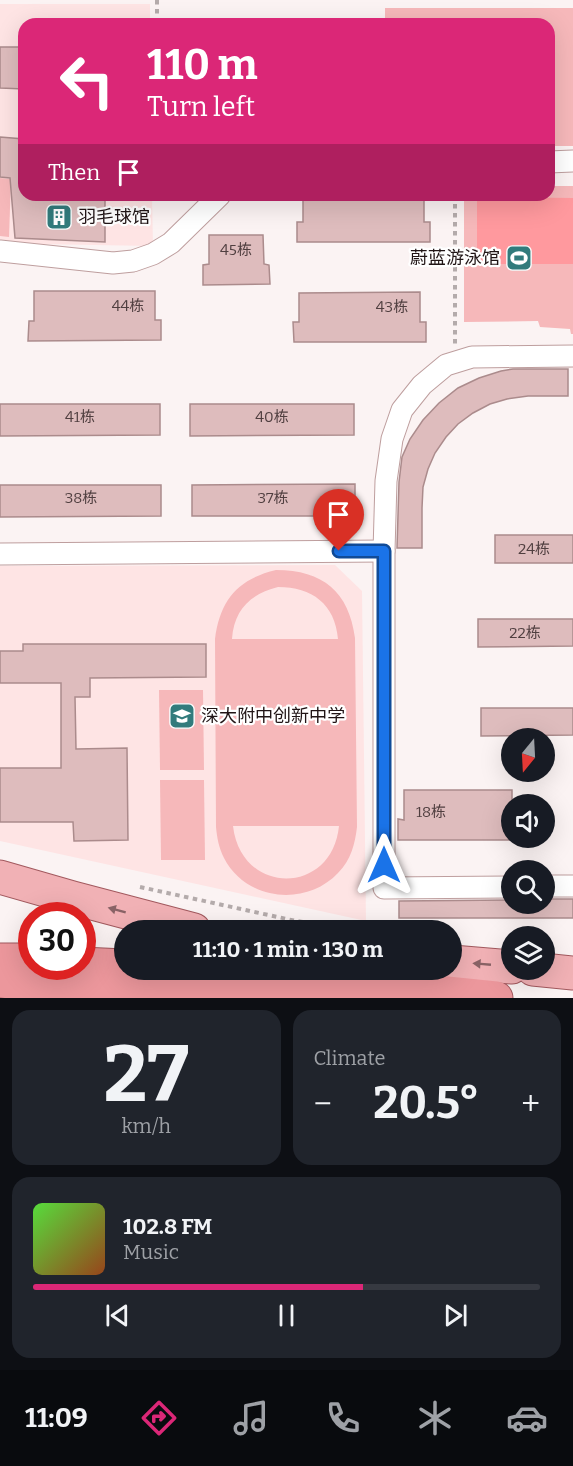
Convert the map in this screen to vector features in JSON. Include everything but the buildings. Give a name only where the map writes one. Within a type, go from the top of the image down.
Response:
[{"type":"highway","points":[[0,960],[18,960]]},
{"type":"highway","points":[[96,964],[114,965]]},
{"type":"highway","points":[[0,981],[124,992],[348,989],[437,992],[496,998]]},
{"type":"main road","points":[[0,877],[156,920]]},
{"type":"main road","points":[[462,963],[501,966]]},
{"type":"main road","points":[[555,971],[573,973]]},
{"type":"street","points":[[555,162],[573,161]]},
{"type":"street","points":[[0,251],[113,263],[133,261],[153,254],[171,243],[214,201]]},
{"type":"street","points":[[501,887],[384,888],[386,480],[392,439],[402,410],[422,385],[446,365],[472,357],[573,356]]},
{"type":"street","points":[[0,554],[384,551]]},
{"type":"street","points":[[555,886],[573,886]]},
{"type":"path","points":[[157,0],[157,18]]},
{"type":"path","points":[[454,201],[456,362]]},
{"type":"path","points":[[131,885],[291,920]]},
{"type":"shaded area","points":[[0,4],[150,4],[150,18],[18,18],[18,201],[152,201],[153,246],[37,244],[0,240]]},
{"type":"shaded area","points":[[385,8],[573,8],[573,146],[555,146],[555,18],[385,18]]},
{"type":"shaded area","points":[[0,178],[11,179],[9,237],[0,236]]},
{"type":"shaded area","name":"蔚蓝游泳馆","points":[[555,186],[573,186],[573,334],[570,329],[540,327],[538,321],[464,322],[464,201],[555,201]]},
{"type":"shaded area","points":[[555,198],[573,198],[573,264],[477,264],[477,201],[555,201]]},
{"type":"shaded area","name":"深大附中创新中学","points":[[335,565],[362,591],[366,920],[0,841],[0,566]]},
{"type":"shaded area","points":[[276,570],[293,571],[320,579],[340,596],[352,622],[355,638],[357,827],[355,840],[352,852],[338,873],[325,884],[294,895],[261,891],[234,872],[222,854],[216,827],[215,639],[217,625],[226,602],[233,593],[251,579]],"holes":[[[278,587],[301,590],[320,600],[332,616],[338,639],[232,639],[236,620],[245,605],[259,594]],[[233,826],[339,826],[333,849],[321,865],[304,875],[286,878],[268,875],[252,865],[240,849]]]},
{"type":"shaded area","points":[[159,690],[203,690],[204,770],[160,770]]},
{"type":"shaded area","points":[[160,780],[204,780],[205,860],[161,860]]},
{"type":"place","name":"羽毛球馆","points":[[59,217]]},
{"type":"place","name":"蔚蓝游泳馆","points":[[519,258]]},
{"type":"place","name":"深大附中创新中学","points":[[182,716]]},
{"type":"route","points":[[339,551],[384,551],[384,865]]}]
